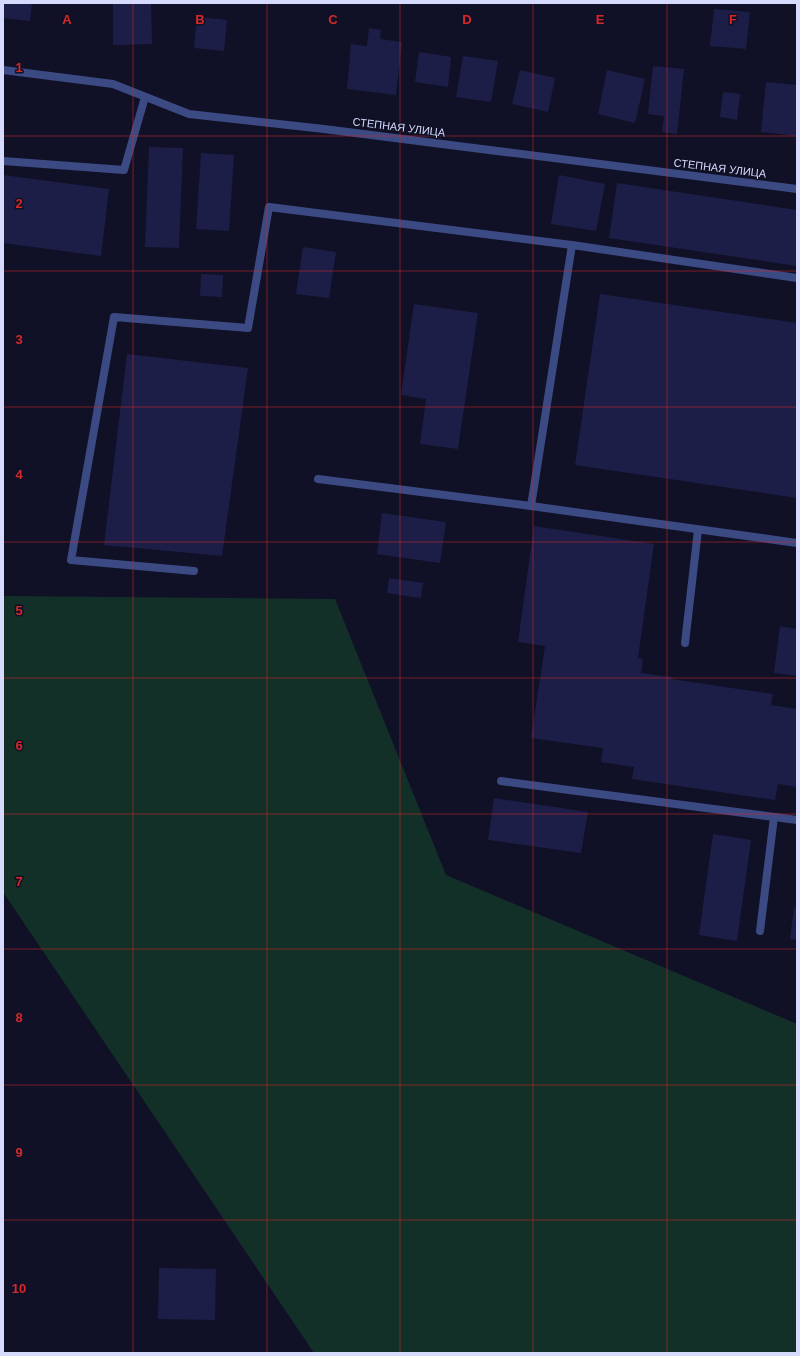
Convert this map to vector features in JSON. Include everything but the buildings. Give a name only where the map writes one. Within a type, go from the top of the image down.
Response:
[{"type":"street","name":"СТЕПНАЯ УЛИЦА","points":[[3,70],[113,84],[189,114],[324,129],[797,189]]},
{"type":"street","points":[[3,161],[124,170],[145,97]]},
{"type":"street","points":[[194,571],[71,560],[114,317],[248,328],[269,207],[572,245],[797,278]]},
{"type":"street","points":[[531,506],[572,245]]},
{"type":"street","points":[[318,479],[531,506],[797,543]]},
{"type":"street","points":[[685,643],[698,530]]},
{"type":"street","points":[[501,781],[797,820]]},
{"type":"street","points":[[760,931],[774,817]]},
{"type":"green space","points":[[3,596],[335,599],[446,875],[797,1024],[797,1353],[314,1353],[3,892]]}]
